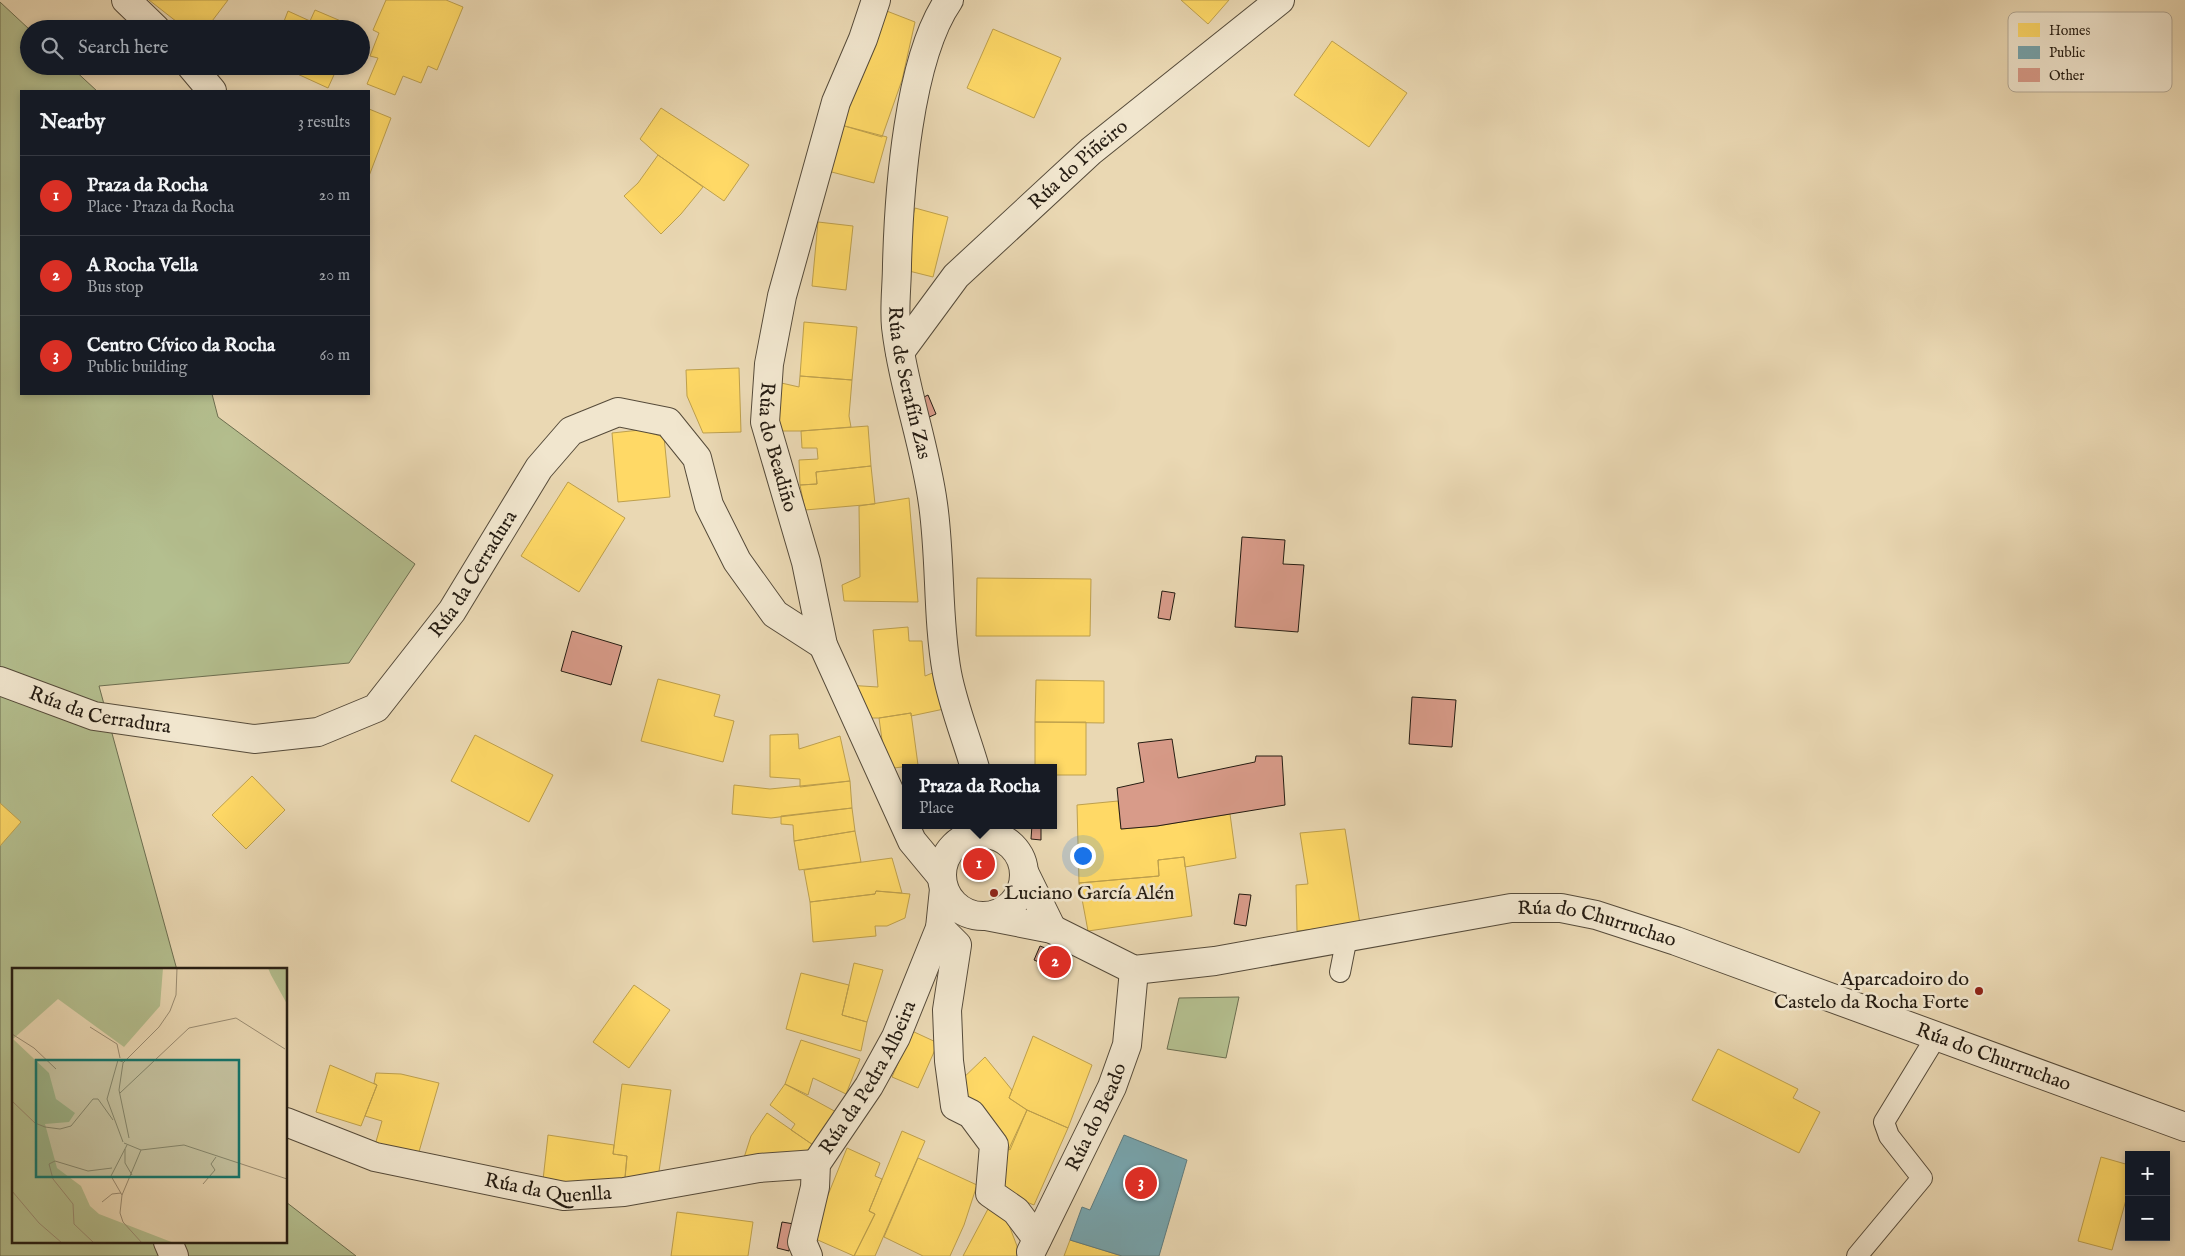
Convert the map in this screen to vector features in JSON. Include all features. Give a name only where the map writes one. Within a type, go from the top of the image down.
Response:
[{"type":"street","points":[[126,0],[147,20]]},
{"type":"street","name":"Rúa do Beadiño","points":[[876,0],[863,39],[836,102],[782,296],[769,364],[765,422],[806,562],[823,645],[902,819]]},
{"type":"street","name":"Rúa do Piñeiro","points":[[900,352],[956,276],[970,262],[1091,151],[1280,0]]},
{"type":"street","name":"Rúa de Serafín Zas","points":[[939,5],[919,80],[909,128],[897,276],[896,325],[900,352],[926,458],[933,503],[938,547],[942,630],[948,674],[975,764]]},
{"type":"street","points":[[199,75],[211,90]]},
{"type":"street","name":"Rúa da Cerradura","points":[[0,680],[94,716],[254,739],[318,732],[376,708],[452,611],[539,468],[571,431],[618,412],[668,422],[697,458],[708,505],[737,561],[775,614],[823,645]]},
{"type":"street","name":"Rúa do Beadiño","points":[[907,829],[912,841],[943,882]]},
{"type":"street","points":[[912,841],[924,845],[962,836],[1000,832],[1018,853],[1025,874],[1052,930]]},
{"type":"street","points":[[962,836],[947,854],[943,864],[940,928],[981,916],[998,914],[1018,898],[1023,887],[1025,874]]},
{"type":"street","points":[[943,882],[956,906],[981,916],[1052,930],[1134,970]]},
{"type":"street","name":"Rúa do Churruchao","points":[[1134,970],[1215,961],[1511,908],[1561,908],[1596,915],[1676,941],[2185,1127]]},
{"type":"street","name":"Rúa da Pedra Albeira","points":[[808,1256],[802,1242],[814,1187],[816,1164],[869,1086],[896,1037],[940,928],[957,945],[947,1010],[949,1061],[955,1106],[971,1114],[994,1145],[990,1193],[1016,1211],[1033,1247]]},
{"type":"street","name":"Rúa do Beado","points":[[1033,1247],[1112,1087],[1127,1045],[1134,970]]},
{"type":"street","name":"Rúa da Quenlla","points":[[288,1123],[374,1157],[564,1196],[624,1192],[759,1168],[816,1164]]},
{"type":"street","points":[[169,1244],[174,1256]]},
{"type":"lane","points":[[1340,972],[1347,937]]},
{"type":"lane","points":[[1857,1256],[1922,1178],[1889,1136],[1884,1122],[1936,1037]]},
{"type":"green space","points":[[0,2],[20,21],[20,75],[80,75],[96,90],[20,90],[20,395],[212,395],[218,417],[415,564],[349,663],[99,686],[176,968],[12,968],[12,1244],[288,1244],[288,1204],[356,1256],[0,1256]]},
{"type":"green space","points":[[1239,997],[1226,1058],[1167,1049],[1179,998]]},
{"type":"building: Homes","points":[[149,0],[228,0],[213,20],[175,20]]},
{"type":"building: Homes","points":[[386,0],[446,0],[463,7],[437,70],[428,66],[421,83],[403,76],[395,95],[367,84],[378,58],[370,56],[379,33],[373,30]]},
{"type":"building: Homes","points":[[1181,0],[1229,0],[1208,24]]},
{"type":"building: Homes","points":[[879,8],[915,22],[902,80],[882,137],[841,125]]},
{"type":"building: Homes","points":[[315,10],[339,20],[310,20]]},
{"type":"building: Homes","points":[[288,11],[308,20],[284,20]]},
{"type":"building: Homes","points":[[993,29],[1061,58],[1034,118],[967,88]]},
{"type":"building: Homes","points":[[1332,41],[1407,93],[1369,147],[1294,95]]},
{"type":"building: Homes","points":[[300,75],[334,75],[328,88]]},
{"type":"building: Homes","points":[[661,108],[749,165],[724,201],[658,155],[640,139]]},
{"type":"building: Homes","points":[[370,109],[391,118],[370,173]]},
{"type":"building: Homes","points":[[841,125],[887,137],[874,183],[824,170]]},
{"type":"building: Homes","points":[[658,155],[703,187],[681,214],[661,234],[624,196],[638,183]]},
{"type":"building: Homes","points":[[915,208],[948,217],[933,277],[905,270],[903,252]]},
{"type":"building: Homes","points":[[818,222],[853,226],[846,290],[812,286]]},
{"type":"building: Homes","points":[[804,322],[857,327],[852,380],[800,376]]},
{"type":"building: Homes","points":[[739,368],[741,432],[703,433],[687,396],[686,370]]},
{"type":"building: Homes","points":[[800,376],[852,380],[849,416],[851,427],[776,431],[777,382],[799,387]]},
{"type":"building: Homes","points":[[868,426],[871,466],[816,472],[817,484],[800,485],[799,460],[818,459],[817,448],[802,448],[801,431]]},
{"type":"building: Homes","points":[[640,430],[664,437],[670,497],[618,502],[612,433]]},
{"type":"building: Homes","points":[[871,466],[875,504],[805,510],[800,485],[817,484],[816,472]]},
{"type":"building: Homes","points":[[568,482],[625,518],[579,592],[521,556]]},
{"type":"building: Homes","points":[[909,498],[918,602],[844,601],[842,585],[860,577],[859,506]]},
{"type":"building: Homes","points":[[977,578],[1091,579],[1090,636],[976,636]]},
{"type":"building: Homes","points":[[908,627],[909,641],[922,641],[925,676],[935,672],[944,709],[911,716],[911,713],[879,718],[861,718],[846,685],[878,687],[873,630]]},
{"type":"building: Homes","points":[[658,679],[720,695],[714,716],[734,721],[723,762],[641,741]]},
{"type":"building: Homes","points":[[1036,680],[1104,681],[1104,723],[1035,722]]},
{"type":"building: Homes","points":[[911,713],[918,764],[902,764],[902,767],[886,769],[879,718]]},
{"type":"building: Homes","points":[[1035,722],[1086,722],[1086,775],[1057,775],[1057,764],[1035,764]]},
{"type":"building: Homes","points":[[798,734],[799,749],[840,736],[850,781],[800,787],[800,779],[770,777],[770,735]]},
{"type":"building: Homes","points":[[475,735],[553,775],[529,822],[451,781]]},
{"type":"building: Homes","points":[[252,776],[285,810],[246,849],[212,815]]},
{"type":"building: Homes","points":[[850,781],[852,808],[771,818],[732,814],[734,785],[770,789]]},
{"type":"building: Homes","points":[[1118,801],[1121,829],[1157,826],[1230,814],[1236,858],[1185,867],[1184,857],[1158,860],[1159,876],[1079,883],[1077,805]]},
{"type":"building: Homes","points":[[0,803],[21,822],[0,846]]},
{"type":"building: Homes","points":[[852,808],[855,831],[794,841],[793,825],[781,824],[781,816]]},
{"type":"building: Homes","points":[[1345,829],[1360,924],[1297,931],[1296,885],[1308,884],[1300,833]]},
{"type":"building: Homes","points":[[855,831],[861,862],[799,870],[794,841]]},
{"type":"building: Homes","points":[[1184,857],[1192,916],[1088,931],[1079,883],[1159,876],[1158,860]]},
{"type":"building: Homes","points":[[892,858],[902,893],[876,891],[875,894],[810,902],[804,870]]},
{"type":"building: Homes","points":[[876,891],[910,894],[905,918],[887,926],[875,926],[876,936],[813,942],[810,902],[875,894]]},
{"type":"building: Homes","points":[[854,963],[883,970],[867,1022],[842,1015]]},
{"type":"building: Homes","points":[[801,973],[849,985],[842,1015],[867,1022],[861,1051],[786,1029]]},
{"type":"building: Homes","points":[[634,985],[670,1010],[629,1068],[593,1042]]},
{"type":"building: Homes","points":[[912,1031],[938,1043],[918,1088],[892,1077]]},
{"type":"building: Homes","points":[[1033,1036],[1092,1065],[1068,1128],[1027,1110],[1009,1098]]},
{"type":"building: Homes","points":[[801,1040],[860,1059],[846,1094],[813,1078],[808,1095],[785,1084]]},
{"type":"building: Homes","points":[[1718,1049],[1798,1089],[1793,1098],[1820,1112],[1799,1153],[1692,1100]]},
{"type":"building: Homes","points":[[985,1057],[1012,1090],[1009,1098],[1027,1110],[1010,1150],[985,1123],[958,1083]]},
{"type":"building: Homes","points":[[330,1065],[377,1085],[361,1126],[316,1112]]},
{"type":"building: Homes","points":[[376,1073],[401,1074],[439,1083],[416,1162],[373,1152],[382,1121],[365,1116],[377,1085],[374,1083]]},
{"type":"building: Homes","points":[[622,1084],[671,1090],[658,1178],[625,1179],[627,1156],[613,1154]]},
{"type":"building: Homes","points":[[785,1084],[838,1113],[816,1147],[791,1130],[795,1124],[770,1105]]},
{"type":"building: Homes","points":[[1027,1110],[1068,1128],[1034,1205],[1001,1192],[999,1170]]},
{"type":"building: Homes","points":[[767,1113],[816,1147],[802,1162],[741,1167],[751,1136]]},
{"type":"building: Homes","points":[[902,1131],[925,1141],[875,1256],[854,1256],[875,1214],[869,1211]]},
{"type":"building: Homes","points":[[548,1135],[614,1145],[613,1154],[627,1156],[624,1187],[611,1190],[543,1180]]},
{"type":"building: Homes","points":[[847,1148],[880,1163],[875,1176],[882,1179],[869,1211],[875,1214],[854,1256],[811,1237]]},
{"type":"building: Homes","points":[[2101,1157],[2125,1164],[2125,1203],[2112,1250],[2078,1241]]},
{"type":"building: Homes","points":[[918,1158],[977,1185],[964,1225],[950,1256],[923,1256],[884,1237]]},
{"type":"building: Homes","points":[[988,1209],[1007,1220],[1017,1246],[1017,1256],[963,1256]]},
{"type":"building: Homes","points":[[677,1212],[753,1222],[748,1256],[671,1256]]},
{"type":"building: Homes","points":[[1070,1240],[1122,1256],[1064,1256]]},
{"type":"building: Public","points":[[1124,1135],[1187,1160],[1159,1256],[1122,1256],[1070,1240],[1082,1207],[1090,1210]]},
{"type":"building: Other","points":[[928,395],[936,414],[927,418],[920,399]]},
{"type":"building: Other","points":[[1242,537],[1285,540],[1283,564],[1304,565],[1298,632],[1235,627]]},
{"type":"building: Other","points":[[1162,591],[1175,593],[1170,620],[1158,618]]},
{"type":"building: Other","points":[[572,631],[622,646],[611,685],[561,671]]},
{"type":"building: Other","points":[[1412,697],[1456,700],[1452,747],[1409,744]]},
{"type":"building: Other","points":[[1172,739],[1178,778],[1255,762],[1256,756],[1282,756],[1285,805],[1157,826],[1121,829],[1117,788],[1144,782],[1138,743]]},
{"type":"building: Other","points":[[1032,829],[1041,829],[1041,840],[1031,839]]},
{"type":"building: Other","points":[[1239,894],[1251,895],[1246,926],[1234,924]]},
{"type":"building: Other","points":[[1040,946],[1071,958],[1065,973],[1034,960]]},
{"type":"building: Other","points":[[782,1222],[794,1224],[789,1251],[777,1248]]},
{"type":"place","name":"Praza da Rocha","points":[[979,864]]},
{"type":"place","name":"Luciano García Alén","points":[[994,893]]},
{"type":"place","name":"A Rocha Vella","points":[[1055,962]]},
{"type":"place","name":"Aparcadoiro do Castelo da Rocha Forte","points":[[1979,991]]},
{"type":"place","name":"Centro Cívico da Rocha","points":[[1141,1183]]}]
